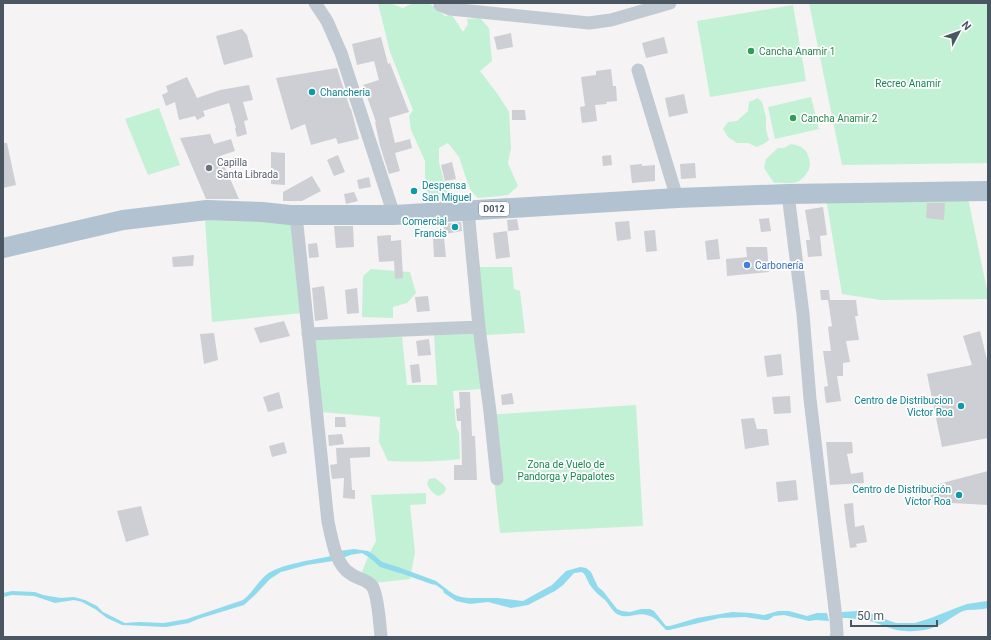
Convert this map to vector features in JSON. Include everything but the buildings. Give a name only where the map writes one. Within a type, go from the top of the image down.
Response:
[{"type":"main road","name":"D012","points":[[3,248],[123,220],[207,210],[296,215],[394,215],[677,198],[788,194],[988,191]]},
{"type":"street","points":[[315,3],[327,21],[340,53],[394,215]]},
{"type":"street","points":[[440,5],[450,9],[589,23],[611,20],[670,3]]},
{"type":"street","points":[[638,70],[677,198]]},
{"type":"street","points":[[788,194],[803,314],[811,407],[835,613],[836,637]]},
{"type":"street","points":[[468,210],[479,327],[497,479]]},
{"type":"street","points":[[296,215],[328,522],[334,548],[341,563],[349,573],[357,578],[367,580],[373,586],[377,600],[381,637]]},
{"type":"street","points":[[308,334],[479,327]]},
{"type":"green space","points":[[378,3],[392,4],[403,8],[413,3],[429,3],[445,16],[452,15],[463,32],[468,24],[467,19],[480,18],[489,28],[492,61],[480,71],[509,112],[511,148],[508,163],[518,186],[508,195],[478,198],[471,191],[459,157],[448,143],[439,148],[439,163],[447,191],[446,203],[429,200],[425,182],[425,161],[411,130],[409,116],[413,110],[390,52]]},
{"type":"green space","name":"Recreo Anamir","points":[[809,3],[988,3],[988,163],[842,165]]},
{"type":"green space","name":"Cancha Anamir 1","points":[[793,5],[806,81],[710,97],[697,21]]},
{"type":"green space","name":"Cancha Anamir 2","points":[[811,97],[819,129],[775,139],[768,107]]},
{"type":"green space","points":[[758,98],[762,102],[766,117],[766,130],[769,140],[757,147],[748,143],[737,143],[728,137],[723,129],[728,122],[737,121],[748,111],[749,102]]},
{"type":"green space","points":[[159,108],[180,165],[148,175],[125,119]]},
{"type":"green space","points":[[791,144],[806,151],[810,161],[809,169],[799,181],[790,183],[774,183],[764,168],[766,159],[778,148],[784,148]]},
{"type":"green space","points":[[826,198],[968,198],[988,299],[881,300],[842,294]]},
{"type":"green space","points":[[205,219],[292,220],[303,313],[212,322]]},
{"type":"green space","points":[[477,267],[512,267],[514,289],[520,291],[525,333],[486,335]]},
{"type":"green space","points":[[371,269],[410,272],[416,293],[407,303],[393,307],[393,318],[362,317],[363,276]]},
{"type":"green space","points":[[477,332],[481,389],[453,391],[456,426],[459,433],[460,459],[424,462],[388,461],[379,442],[380,417],[320,412],[313,337],[402,337],[407,385],[437,385],[434,334]]},
{"type":"green space","name":"Zona de Vuelo de Pandorga y Papalotes","points":[[636,405],[643,526],[500,533],[487,415]]},
{"type":"green space","points":[[435,478],[444,485],[446,489],[444,493],[439,496],[432,492],[427,484],[429,479]]},
{"type":"green space","points":[[426,493],[426,504],[410,505],[415,552],[410,579],[374,583],[362,572],[376,541],[371,495]]},
{"type":"water","points":[[354,549],[368,551],[382,562],[436,581],[455,595],[461,597],[498,598],[523,601],[552,585],[566,571],[580,567],[586,568],[591,572],[598,587],[617,609],[630,612],[641,609],[650,609],[654,611],[666,626],[697,618],[732,612],[764,615],[778,611],[789,611],[807,616],[817,613],[827,613],[829,621],[809,621],[784,615],[774,616],[768,620],[745,617],[720,618],[666,630],[658,621],[650,616],[640,614],[621,616],[617,614],[593,589],[582,572],[574,573],[555,591],[528,605],[511,608],[488,602],[470,604],[456,601],[444,593],[443,590],[436,585],[380,567],[362,553],[343,558],[339,551]]},
{"type":"water","points":[[331,556],[333,561],[307,565],[281,572],[270,579],[244,605],[189,623],[166,627],[122,625],[107,618],[82,602],[74,600],[55,603],[34,596],[12,595],[3,597],[3,593],[12,591],[35,592],[61,598],[74,597],[85,600],[97,606],[103,612],[125,623],[164,623],[187,619],[243,600],[266,575],[279,568]]},
{"type":"water","points":[[988,601],[988,608],[964,611],[941,624],[921,630],[900,630],[877,623],[842,618],[842,612],[858,611],[874,614],[896,623],[915,623],[967,604]]},
{"type":"place","name":"Cancha Anamir 1","points":[[751,51]]},
{"type":"place","name":"Chancheria","points":[[312,92]]},
{"type":"place","name":"Cancha Anamir 2","points":[[793,118]]},
{"type":"place","name":"Capilla Santa Librada","points":[[209,168]]},
{"type":"place","name":"Despensa San Miguel","points":[[414,191]]},
{"type":"place","name":"Comercial Francis","points":[[455,227]]},
{"type":"place","name":"Carbonería","points":[[747,265]]},
{"type":"place","name":"Centro de Distribucion Victor Roa","points":[[961,406]]},
{"type":"place","name":"Centro de Distribución Víctor Roa","points":[[959,495]]}]
